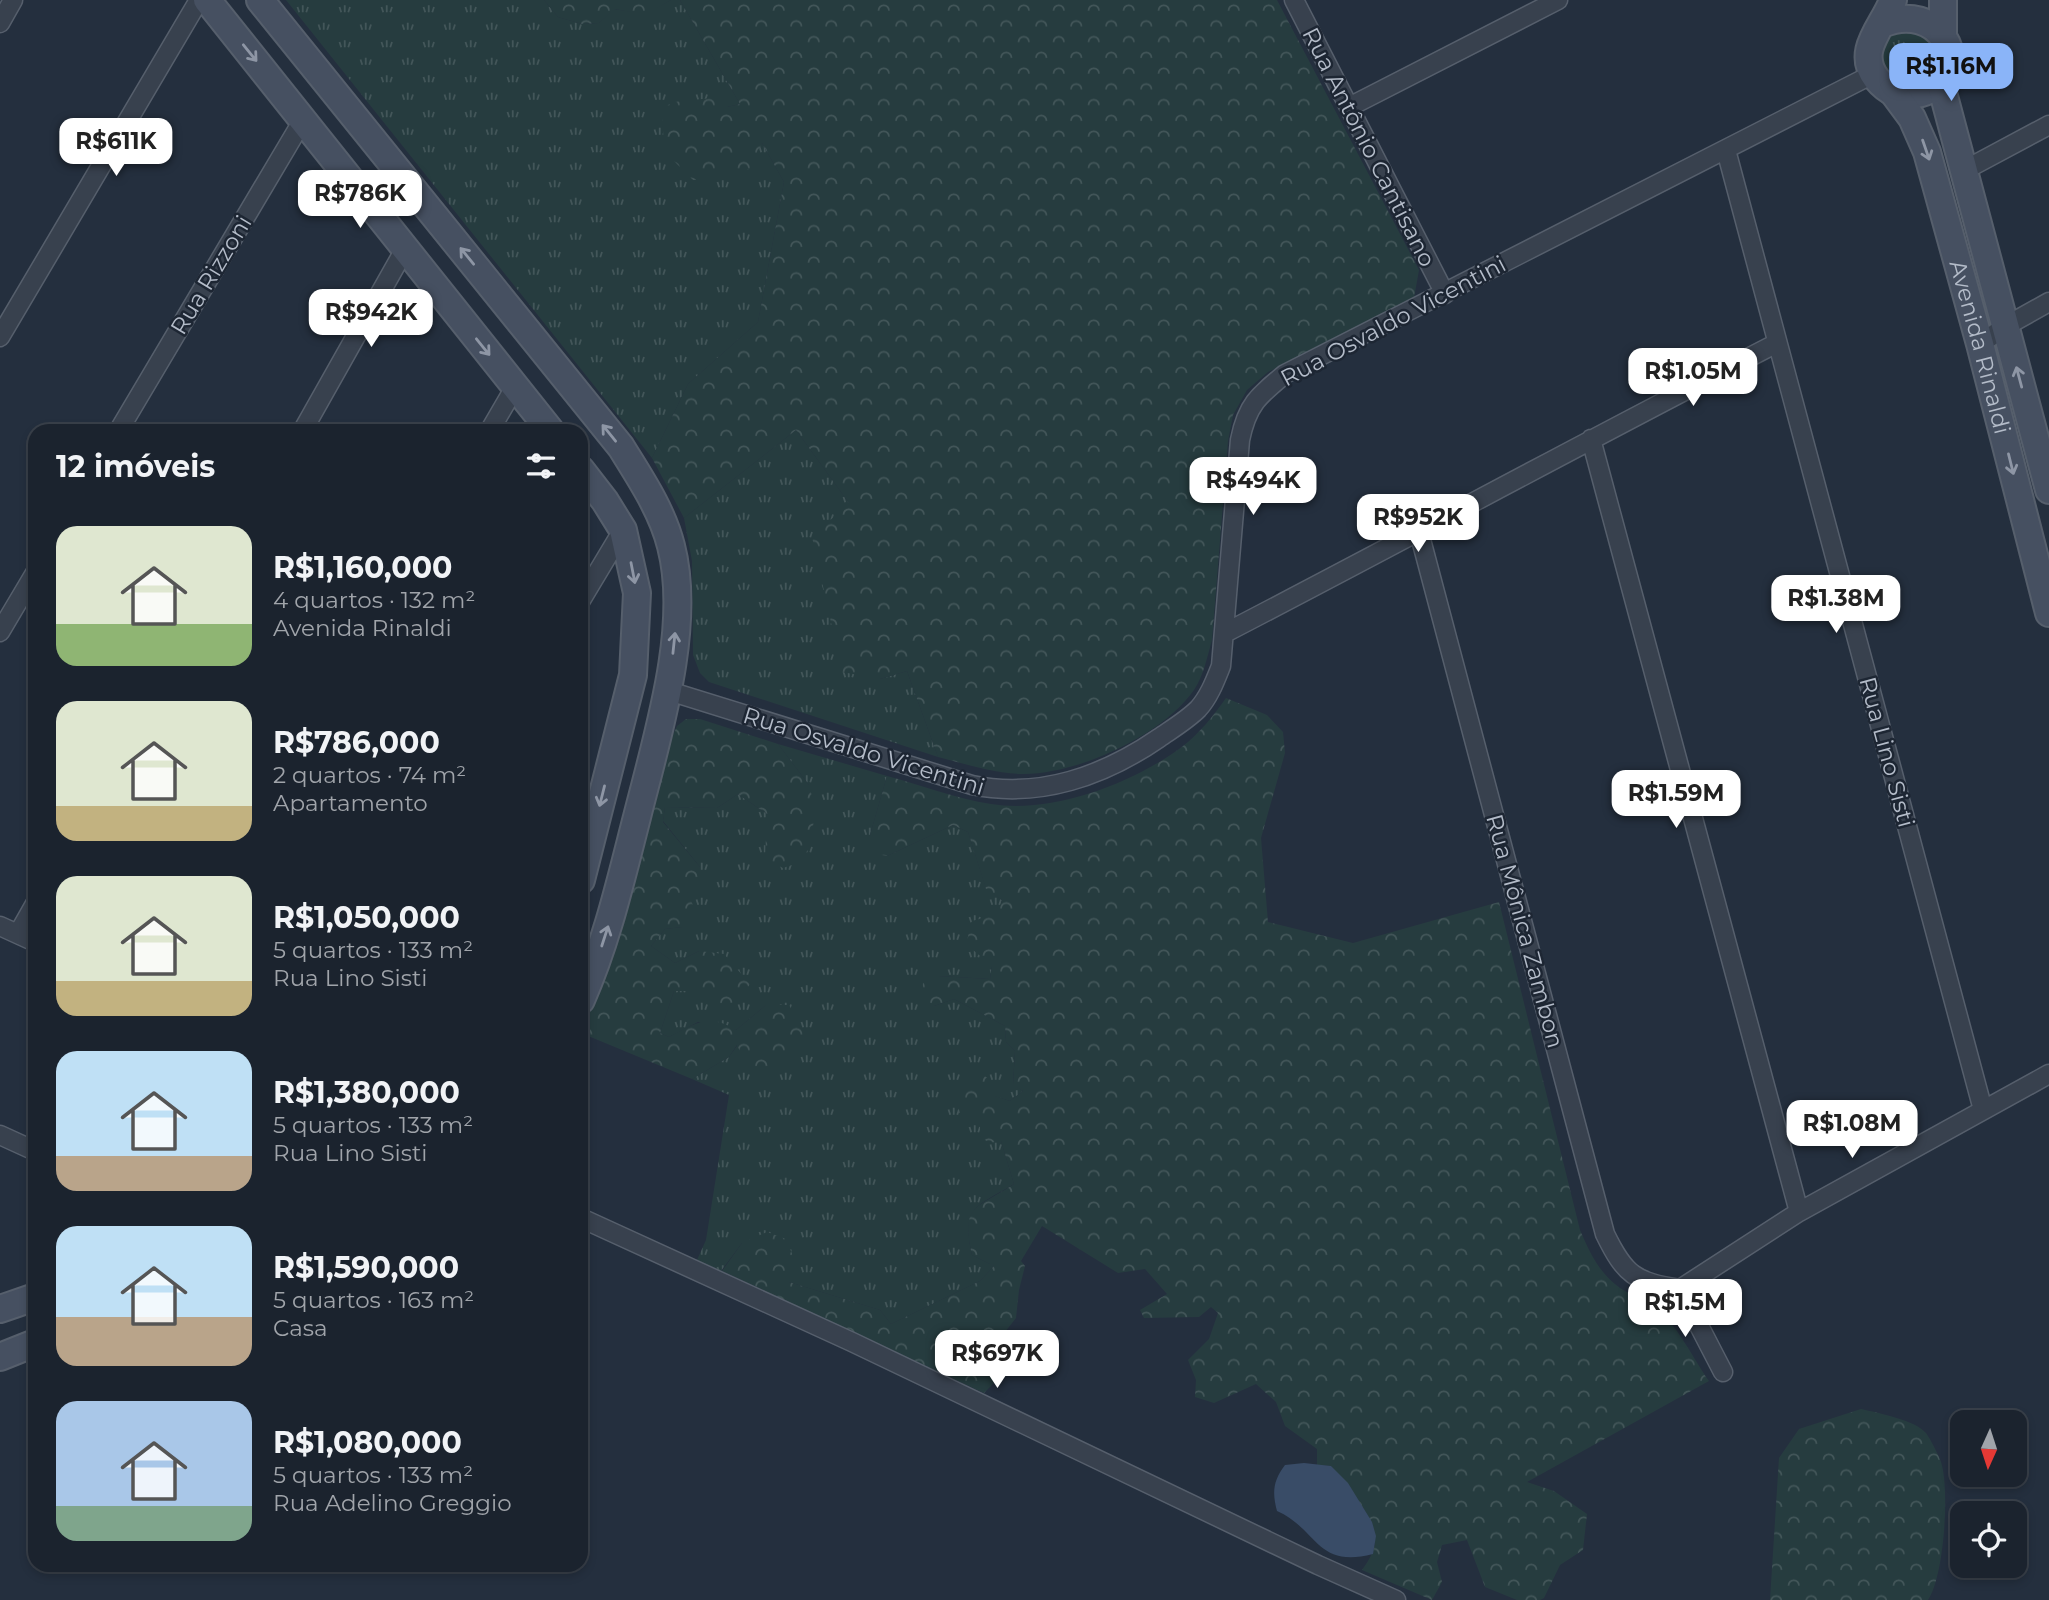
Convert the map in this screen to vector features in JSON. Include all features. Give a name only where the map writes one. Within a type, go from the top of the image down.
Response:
[{"type":"street","points":[[0,23],[13,0]]},
{"type":"street","points":[[0,337],[199,0]]},
{"type":"street","points":[[207,0],[545,424]]},
{"type":"street","points":[[260,0],[621,447],[654,502],[671,545],[676,574],[677,614],[669,691],[612,914],[588,984]]},
{"type":"street","name":"Rua Antônio Cantisano","points":[[1294,0],[1445,294]]},
{"type":"street","points":[[1349,107],[1558,0]]},
{"type":"street","points":[[1943,0],[1943,32],[1949,45],[1950,58],[1947,70],[1930,90],[1904,95],[1882,82],[1869,61],[1869,47],[1874,34],[1888,12],[1894,17],[1908,14],[1921,16],[1943,32]]},
{"type":"street","name":"Avenida Rinaldi","points":[[1940,81],[2048,479]]},
{"type":"street","name":"Rua Osvaldo Vicentini","points":[[669,691],[972,785],[996,790],[1029,790],[1094,774],[1121,761],[1176,727],[1198,709],[1211,691],[1221,666],[1240,440],[1244,418],[1259,395],[1285,374],[1727,150],[1882,82]]},
{"type":"street","name":"Avenida Rinaldi","points":[[1882,82],[1912,118],[1927,152],[2049,612]]},
{"type":"street","name":"Rua Rizzoni","points":[[123,424],[303,120]]},
{"type":"street","points":[[1963,171],[2049,125]]},
{"type":"street","name":"Rua Lino Sisti","points":[[1727,150],[1983,1110]]},
{"type":"street","points":[[306,424],[405,249]]},
{"type":"street","points":[[1980,344],[2049,302]]},
{"type":"street","points":[[1225,632],[1777,343]]},
{"type":"street","points":[[493,424],[515,387]]},
{"type":"street","points":[[1591,439],[1799,1212]]},
{"type":"street","points":[[588,479],[624,530],[637,593],[633,675],[588,852]]},
{"type":"street","points":[[588,589],[624,530]]},
{"type":"street","name":"Rua Mônica Zambon","points":[[1419,532],[1605,1234],[1615,1255],[1627,1271],[1644,1281],[1681,1289]]},
{"type":"street","points":[[0,632],[28,585]]},
{"type":"street","points":[[18,934],[28,916]]},
{"type":"street","points":[[0,926],[28,939]]},
{"type":"street","points":[[1723,1372],[1681,1289],[1799,1212],[2049,1074]]},
{"type":"street","points":[[0,1135],[28,1148]]},
{"type":"street","points":[[588,1221],[840,1337],[1396,1600]]},
{"type":"street","points":[[0,1309],[28,1299]]},
{"type":"street","points":[[0,1357],[28,1346]]},
{"type":"green space","points":[[286,0],[544,0],[558,17],[582,24],[599,23],[614,9],[645,14],[671,0],[680,0],[740,104],[727,107],[719,170],[762,143],[784,182],[758,322],[688,384],[652,458]]},
{"type":"green space","points":[[544,0],[671,0],[645,15],[615,9],[599,23],[582,24],[558,17]]},
{"type":"green space","points":[[680,0],[1277,0],[1419,270],[1414,298],[1268,372],[1247,390],[1233,415],[1228,441],[1212,640],[1205,666],[1194,690],[1180,707],[1140,737],[1116,750],[1067,768],[1021,774],[989,770],[938,757],[907,671],[880,679],[842,672],[812,537],[849,503],[796,430],[684,518],[652,458],[688,384],[758,322],[784,182],[762,143],[750,169],[732,175],[719,170],[712,179],[693,180],[664,151],[662,108],[674,102],[712,98],[727,107],[740,104]]},
{"type":"green space","points":[[1908,29],[1927,37],[1935,56],[1927,75],[1908,83],[1889,75],[1881,56],[1889,37]]},
{"type":"green space","points":[[796,430],[849,503],[880,679],[907,671],[938,757],[709,682],[700,673],[693,655],[692,561],[684,518]]},
{"type":"green space","points":[[1226,698],[1267,715],[1283,732],[1285,753],[1261,838],[1268,922],[1353,943],[1499,902],[1580,1230],[1606,1276],[1665,1317],[1709,1381],[1527,1482],[1554,1491],[1587,1514],[1583,1550],[1560,1565],[1544,1598],[1540,1600],[1517,1600],[1485,1587],[1467,1540],[1442,1545],[1437,1562],[1442,1582],[1432,1600],[1362,1570],[1375,1543],[1370,1521],[1331,1466],[1317,1465],[1317,1449],[1285,1426],[1276,1402],[1256,1384],[1214,1403],[1195,1397],[1196,1380],[1188,1360],[1209,1339],[1218,1313],[1211,1307],[1199,1317],[1144,1318],[1140,1310],[1167,1294],[1145,1269],[1118,1273],[1042,1226],[1021,1261],[1025,1266],[1016,1318],[1001,1337],[1005,1356],[1003,1369],[997,1380],[984,1393],[722,1271],[742,1243],[767,1232],[786,1239],[793,1256],[789,1282],[880,1310],[891,1324],[980,1281],[994,1266],[972,1255],[968,1225],[970,1216],[981,1204],[1014,1184],[1001,1141],[989,1143],[980,1136],[980,1117],[959,1113],[957,1087],[981,1073],[995,1084],[995,1096],[1010,1101],[1023,1091],[1013,1085],[1015,1051],[1006,1042],[1005,1026],[954,999],[934,1006],[922,996],[923,983],[938,976],[990,979],[992,966],[966,944],[972,921],[998,914],[1002,900],[986,889],[968,832],[953,825],[887,856],[877,854],[870,835],[887,776],[991,804],[1015,806],[1066,800],[1117,783],[1163,760],[1195,736]]},
{"type":"green space","points":[[686,719],[700,719],[778,744],[809,785],[815,808],[811,846],[798,863],[783,868],[765,859],[767,814],[738,794],[717,808],[665,807],[663,822],[700,867],[699,884],[687,893],[698,915],[682,927],[665,929],[651,946],[675,963],[699,951],[724,954],[750,984],[738,1001],[717,1007],[697,991],[674,991],[660,1033],[669,1037],[695,1024],[710,1021],[736,1030],[766,1005],[789,1005],[806,1034],[791,1060],[777,1068],[747,1066],[737,1045],[729,1057],[692,1079],[588,1036],[588,1012],[613,954],[671,739],[677,726]]},
{"type":"green space","points":[[778,744],[887,776],[870,835],[887,856],[953,825],[968,832],[986,888],[1002,900],[990,979],[938,976],[934,1006],[954,999],[1005,1026],[1006,1042],[1015,1051],[1013,1084],[1023,1091],[1010,1101],[994,1096],[980,1117],[980,1136],[1001,1141],[1014,1184],[981,1204],[970,1217],[969,1226],[972,1255],[994,1266],[980,1281],[891,1324],[880,1310],[789,1282],[742,1243],[721,1271],[697,1260],[706,1240],[729,1095],[692,1079],[729,1057],[766,1005],[736,1030],[698,1022],[669,1037],[660,1033],[674,991],[697,991],[699,951],[675,963],[651,946],[665,929],[682,927],[687,893],[700,867],[663,821],[665,807],[717,808],[738,794],[767,814],[809,785]]},
{"type":"green space","points":[[1861,1409],[1921,1428],[1940,1459],[1944,1475],[1945,1511],[1942,1553],[1934,1589],[1928,1600],[1770,1600],[1779,1458],[1799,1429]]},
{"type":"water","points":[[1304,1463],[1331,1466],[1348,1483],[1372,1522],[1376,1536],[1373,1554],[1354,1557],[1328,1552],[1301,1527],[1277,1511],[1275,1487],[1281,1471],[1285,1465]]}]
